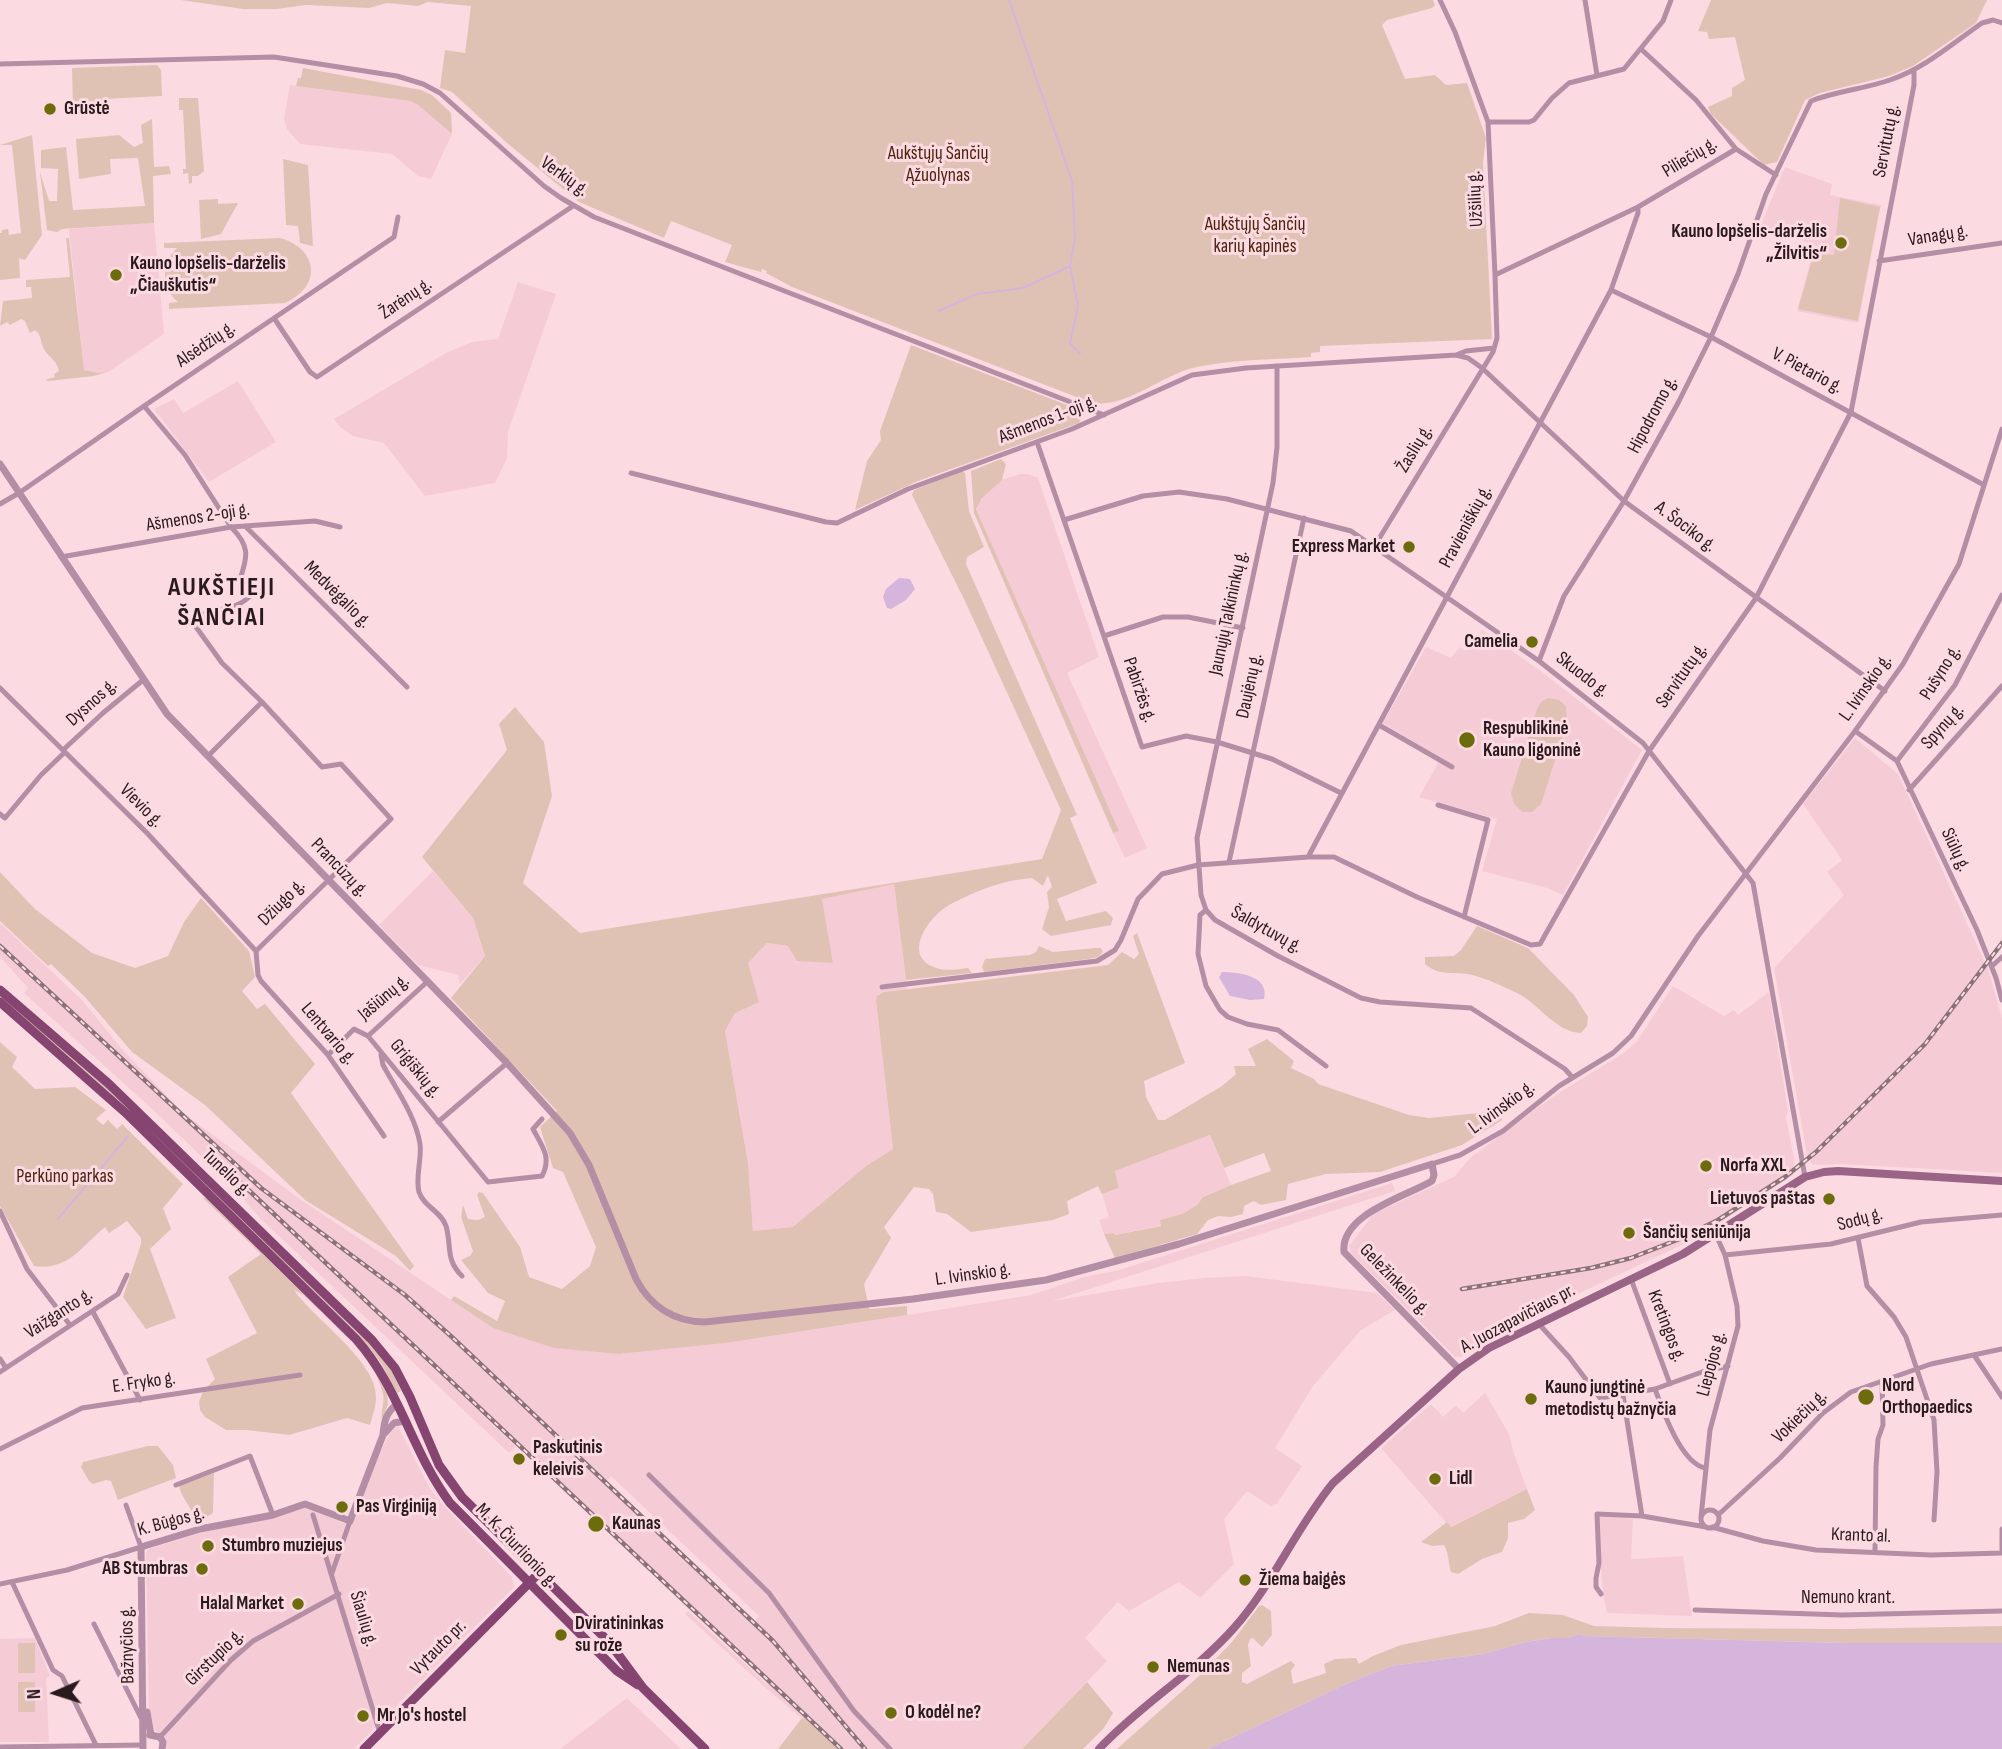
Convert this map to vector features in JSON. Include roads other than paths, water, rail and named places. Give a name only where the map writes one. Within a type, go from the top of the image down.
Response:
[{"type":"main road","name":"Tunelio g.","points":[[0,990],[109,1084],[363,1331],[390,1361],[410,1397]]},
{"type":"main road","name":"Tunelio g.","points":[[0,1002],[128,1115],[356,1339],[381,1370],[397,1404]]},
{"type":"main road","name":"A. Juozapavičiaus pr.","points":[[1099,1749],[1221,1642],[1258,1596],[1319,1500],[1334,1483],[1459,1369],[1489,1348],[1684,1254],[1805,1177],[1838,1171],[2002,1181]]},
{"type":"main road","points":[[397,1404],[410,1397]]},
{"type":"main road","name":"M. K. Čiurlionio g.","points":[[410,1397],[445,1474],[472,1508],[608,1642],[643,1688],[705,1749]]},
{"type":"main road","name":"M. K. Čiurlionio g.","points":[[397,1404],[436,1485],[450,1503],[617,1671],[643,1688]]},
{"type":"main road","points":[[509,1564],[519,1553]]},
{"type":"main road","name":"Vytauto pr.","points":[[365,1748],[539,1573]]},
{"type":"street","name":"Užšilių g.","points":[[1440,0],[1455,32],[1488,122],[1495,275]]},
{"type":"street","points":[[1585,0],[1597,75]]},
{"type":"street","points":[[1488,122],[1534,120],[1561,88],[1569,83],[1624,69],[1663,20],[1671,0]]},
{"type":"street","points":[[1776,175],[1811,101],[1889,81],[1914,70],[1982,23],[1993,20],[2002,23]]},
{"type":"street","points":[[1641,49],[1696,100],[1736,149]]},
{"type":"street","name":"Verkių g.","points":[[0,64],[274,57],[404,78],[423,84],[440,93],[544,186],[573,206],[653,242],[1104,415]]},
{"type":"street","name":"Servitutų g.","points":[[1198,865],[1335,857],[1464,917],[1531,945],[1540,944],[1649,751],[1756,598],[1851,412],[1914,85],[1914,70]]},
{"type":"street","name":"Piliečių g.","points":[[1495,275],[1638,207],[1736,149],[1776,175]]},
{"type":"street","name":"Hipodromo g.","points":[[1539,661],[1564,596],[1624,500],[1711,337],[1738,274],[1766,194],[1776,175]]},
{"type":"street","name":"Žarėnų g.","points":[[274,318],[310,372],[317,377],[573,206]]},
{"type":"street","name":"Pravieniškių g.","points":[[1308,857],[1611,290],[1638,207]]},
{"type":"street","name":"Alsėdžių g.","points":[[0,503],[19,493],[394,237],[398,217]]},
{"type":"street","name":"Vanagų g.","points":[[1879,261],[2002,243]]},
{"type":"street","points":[[1456,355],[1468,358],[1482,368],[1494,348],[1498,327],[1495,275]]},
{"type":"street","name":"V. Pietario g.","points":[[1611,290],[1711,337],[1984,485]]},
{"type":"street","points":[[1456,355],[1466,351],[1494,348]]},
{"type":"street","name":"Ašmenos 1-oji g.","points":[[631,473],[837,523],[908,489],[1104,415],[1182,378],[1216,371],[1456,355]]},
{"type":"street","name":"Jaunųjų Talkininkų g.","points":[[1198,865],[1197,838],[1268,508],[1278,447],[1277,366]]},
{"type":"street","name":"A. Šociko g.","points":[[1482,368],[1624,500],[1885,691]]},
{"type":"street","name":"Žaslių g.","points":[[1374,547],[1482,368]]},
{"type":"street","points":[[144,406],[185,455],[231,527],[241,537],[248,556],[240,579],[253,594],[244,604],[203,612],[191,620],[227,668],[262,702],[208,756]]},
{"type":"street","name":"L. Ivinskio g.","points":[[645,1295],[681,1319],[705,1322],[1030,1283],[1179,1244],[1432,1164],[1488,1140],[1572,1077],[1613,1052],[1631,1036],[1675,968],[1746,871],[1885,691],[1921,634],[1959,564],[2002,429]]},
{"type":"street","name":"Pabiržės g.","points":[[1037,442],[1142,747],[1186,736],[1217,742],[1253,751],[1341,793]]},
{"type":"street","name":"Prancūzų g.","points":[[0,464],[167,714],[553,1112],[583,1153],[645,1295]]},
{"type":"street","name":"Skuodo g.","points":[[1064,520],[1157,493],[1196,494],[1268,508],[1351,531],[1539,661],[1643,743],[1753,883],[1805,1177]]},
{"type":"street","name":"Daujėnų g.","points":[[1229,862],[1304,517]]},
{"type":"street","name":"Ašmenos 2-oji g.","points":[[61,557],[231,527],[315,521],[340,527]]},
{"type":"street","name":"Medvėgalio g.","points":[[245,526],[407,687]]},
{"type":"street","name":"Pušyno g.","points":[[1896,761],[1955,685],[2002,595]]},
{"type":"street","points":[[1104,636],[1163,617],[1188,617],[1242,628]]},
{"type":"street","name":"Dysnos g.","points":[[0,814],[5,818],[64,751],[103,713],[143,680]]},
{"type":"street","name":"Spynų g.","points":[[1909,790],[2002,686]]},
{"type":"street","name":"Vievio g.","points":[[0,688],[193,881],[256,951]]},
{"type":"street","name":"Džiugo g.","points":[[256,951],[391,819],[341,764],[321,767],[262,702]]},
{"type":"street","points":[[1378,725],[1452,767]]},
{"type":"street","name":"Siūlų g.","points":[[1855,731],[1896,761],[1993,966],[2002,1000]]},
{"type":"street","points":[[1438,805],[1488,820],[1464,917]]},
{"type":"street","points":[[881,987],[1097,961],[1115,950],[1138,899],[1156,878],[1170,871],[1198,865]]},
{"type":"street","name":"Šaldytuvų g.","points":[[1198,865],[1201,895],[1206,910],[1215,920],[1278,956],[1361,998],[1380,1002],[1471,1008],[1565,1069],[1572,1077]]},
{"type":"street","points":[[1206,910],[1200,915],[1198,954],[1206,986],[1220,1010],[1227,1017],[1247,1024],[1278,1030],[1326,1066]]},
{"type":"street","name":"Lentvario g.","points":[[256,951],[261,981],[328,1055],[384,1136]]},
{"type":"street","points":[[2002,957],[1993,966],[2002,972]]},
{"type":"street","name":"Jašiūnų g.","points":[[328,1055],[355,1029],[368,1036],[428,981]]},
{"type":"street","name":"Grigiškių g.","points":[[368,1036],[488,1182],[542,1176],[547,1157],[533,1129],[542,1118]]},
{"type":"street","name":"Lentvario g.","points":[[380,1052],[383,1065],[420,1141],[419,1191],[446,1226],[450,1261],[462,1276]]},
{"type":"street","name":"Grigiškių g.","points":[[439,1122],[507,1063]]},
{"type":"street","name":"Geležinkelio g.","points":[[1432,1164],[1432,1181],[1376,1207],[1363,1217],[1346,1239],[1344,1252],[1459,1369]]},
{"type":"street","points":[[0,1211],[27,1269],[71,1325]]},
{"type":"street","name":"Sodų g.","points":[[1726,1255],[1823,1245],[1921,1222],[2002,1215]]},
{"type":"street","name":"Liepojos g.","points":[[1701,1518],[1710,1430],[1737,1336],[1738,1317],[1726,1255],[1716,1235]]},
{"type":"street","points":[[1858,1238],[1867,1286],[1900,1327],[1918,1369],[1937,1433],[1934,1521]]},
{"type":"street","name":"Vaižganto g.","points":[[3,1370],[118,1294],[127,1275]]},
{"type":"street","name":"Kretingos g.","points":[[1631,1279],[1671,1384]]},
{"type":"street","points":[[93,1312],[139,1400]]},
{"type":"street","points":[[1538,1323],[1569,1357],[1600,1398],[1655,1389],[1728,1366]]},
{"type":"street","name":"Vokiečių g.","points":[[1718,1515],[1828,1409],[1852,1392],[1918,1369],[2002,1349]]},
{"type":"street","points":[[1974,1355],[2002,1397]]},
{"type":"street","points":[[0,1359],[3,1370]]},
{"type":"street","name":"E. Fryko g.","points":[[2,1447],[82,1408],[300,1375]]},
{"type":"street","points":[[1875,1551],[1876,1467],[1878,1439],[1883,1425],[1882,1380]]},
{"type":"street","name":"Kretingos g.","points":[[1655,1389],[1674,1434],[1693,1462],[1705,1468]]},
{"type":"street","points":[[1623,1395],[1642,1516]]},
{"type":"street","points":[[332,1573],[383,1435],[389,1410],[397,1404]]},
{"type":"street","points":[[383,1435],[394,1423],[405,1421]]},
{"type":"street","points":[[0,1437],[2,1447]]},
{"type":"street","points":[[176,1485],[250,1456],[273,1515]]},
{"type":"street","points":[[649,1475],[769,1594],[855,1711],[890,1749]]},
{"type":"street","name":"K. Būgos g.","points":[[0,1584],[66,1570],[200,1529],[273,1515],[300,1505],[310,1504],[349,1521]]},
{"type":"street","name":"Bažnyčios g.","points":[[126,1505],[141,1547],[148,1741]]},
{"type":"street","points":[[1701,1505],[1707,1511],[1718,1515],[1714,1527],[1701,1518]]},
{"type":"street","points":[[1693,1525],[1707,1511]]},
{"type":"street","name":"Kranto al.","points":[[1601,1594],[1596,1587],[1595,1578],[1599,1563],[1597,1514],[1642,1516],[1714,1527],[1763,1541],[1816,1550],[1931,1555],[2002,1553]]},
{"type":"street","name":"Šiaulių g.","points":[[313,1515],[380,1733]]},
{"type":"street","points":[[2002,1529],[2002,1553]]},
{"type":"street","points":[[12,1582],[53,1670],[62,1676],[96,1745]]},
{"type":"street","name":"Girstupio g.","points":[[148,1741],[253,1641],[339,1594]]},
{"type":"street","name":"Nemuno krant.","points":[[1695,1610],[1842,1615],[2002,1611]]},
{"type":"street","name":"Bažnyčios g.","points":[[94,1624],[143,1723],[148,1741]]},
{"type":"street","name":"Bažnyčios g.","points":[[143,1723],[145,1704]]},
{"type":"street","points":[[0,1747],[148,1741],[163,1742],[162,1749]]},
{"type":"waterway","points":[[1009,0],[1072,181],[1075,239],[1070,266],[1078,306],[1070,344],[1080,353]]},
{"type":"waterway","points":[[938,311],[977,294],[1023,288],[1070,266]]},
{"type":"waterway","points":[[58,1219],[128,1136]]},
{"type":"railway","points":[[1462,1289],[1591,1268],[1631,1258],[1718,1220],[1785,1177],[1816,1152],[1925,1044],[2002,943]]},
{"type":"railway","points":[[0,946],[261,1188],[405,1295],[453,1338],[773,1641],[865,1749]]},
{"type":"railway","points":[[240,1182],[841,1749]]},
{"type":"place","name":"Grūstė","points":[[50,109]]},
{"type":"place","name":"Kauno lopšelis-darželis „Žilvitis“","points":[[1841,243]]},
{"type":"place","name":"Kauno lopšelis-darželis „Čiauškutis“","points":[[116,275]]},
{"type":"place","name":"Express Market","points":[[1409,547]]},
{"type":"place","name":"Camelia","points":[[1532,642]]},
{"type":"place","name":"Respublikinė Kauno ligoninė","points":[[1467,740]]},
{"type":"place","name":"Norfa XXL","points":[[1706,1166]]},
{"type":"place","name":"Lietuvos paštas","points":[[1829,1199]]},
{"type":"place","name":"Šančių seniūnija","points":[[1629,1233]]},
{"type":"place","name":"Nord Orthopaedics","points":[[1866,1397]]},
{"type":"place","name":"Kauno jungtinė metodistų bažnyčia","points":[[1531,1399]]},
{"type":"place","name":"Paskutinis keleivis","points":[[519,1459]]},
{"type":"place","name":"Lidl","points":[[1435,1479]]},
{"type":"place","name":"Pas Virginiją","points":[[342,1507]]},
{"type":"place","name":"Kaunas","points":[[596,1524]]},
{"type":"place","name":"Stumbro muziejus","points":[[208,1546]]},
{"type":"place","name":"AB Stumbras","points":[[202,1569]]},
{"type":"place","name":"Žiema baigės","points":[[1245,1580]]},
{"type":"place","name":"Halal Market","points":[[298,1604]]},
{"type":"place","name":"Dviratininkas su rože","points":[[561,1635]]},
{"type":"place","name":"Nemunas","points":[[1153,1667]]},
{"type":"place","name":"O kodėl ne?","points":[[891,1713]]},
{"type":"place","name":"Mr Jo's hostel","points":[[363,1716]]},
{"type":"district","name":"AUKŠTIEJI ŠANČIAI","points":[[222,603]]},
{"type":"park label","name":"Aukštųjų Šančių Ąžuolynas","points":[[938,165]]},
{"type":"park label","name":"Aukštųjų Šančių karių kapinės","points":[[1255,236]]},
{"type":"park label","name":"Perkūno parkas","points":[[65,1177]]}]
